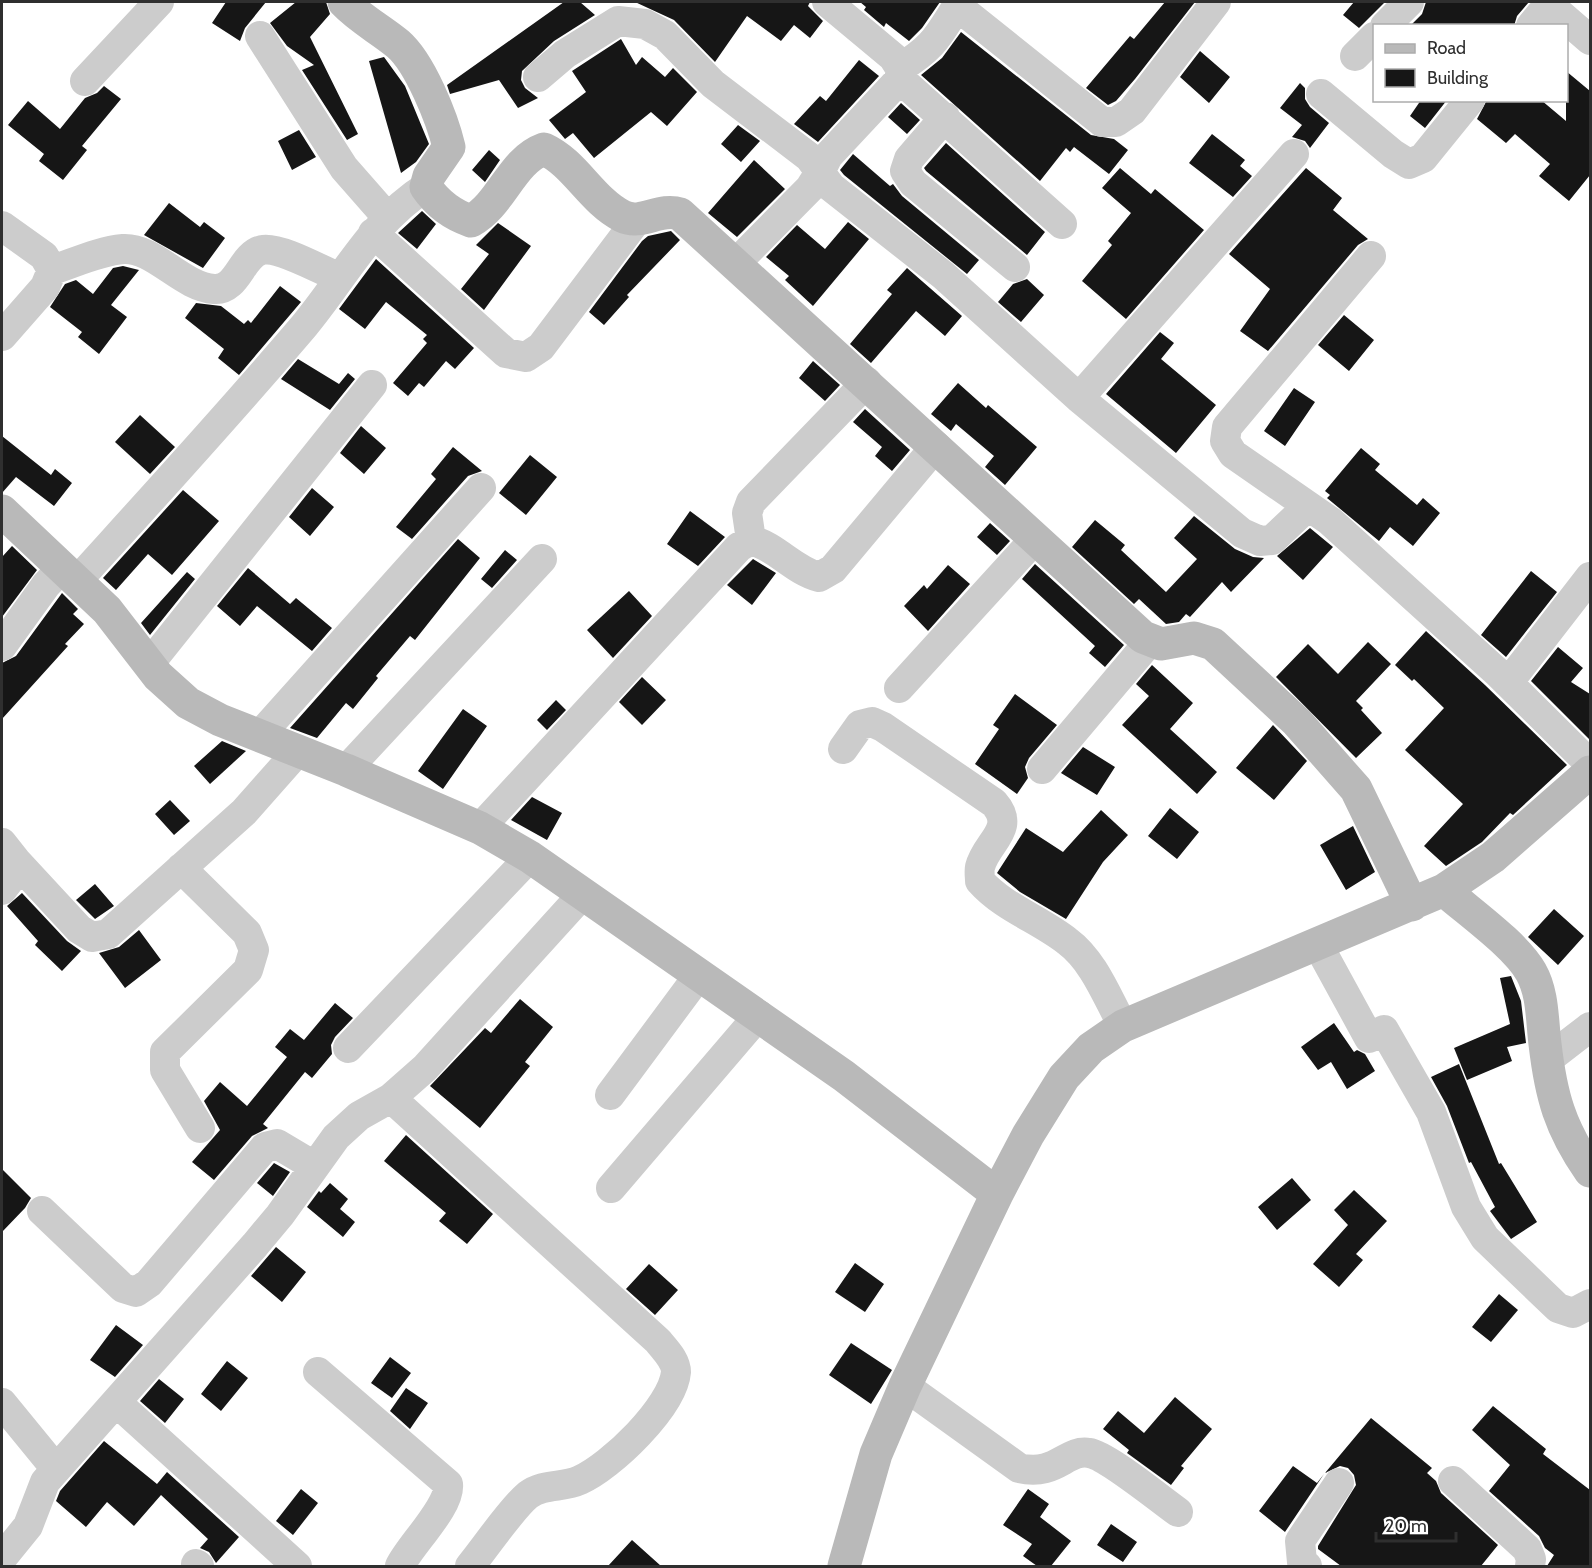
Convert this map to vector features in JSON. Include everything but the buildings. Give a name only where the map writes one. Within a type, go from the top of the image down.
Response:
[{"type":"street","points":[[85,81],[157,2]]},
{"type":"street","points":[[2,646],[46,585],[69,575],[227,415],[306,323],[380,225],[426,187],[429,176],[449,147],[446,134],[408,55],[344,2]]},
{"type":"street","points":[[827,2],[893,57],[900,74],[1062,224]]},
{"type":"street","points":[[736,263],[810,188],[828,156],[900,74],[936,41],[958,4],[1102,122],[1116,122],[1132,111],[1216,2]]},
{"type":"street","points":[[1387,24],[1409,2]]},
{"type":"street","points":[[1533,24],[1545,9],[1554,9],[1590,40]]},
{"type":"street","points":[[538,77],[565,54],[618,21],[645,24],[665,35],[713,84],[809,157],[831,187],[943,275],[1079,398],[1242,533],[1260,541],[1272,540],[1307,507]]},
{"type":"street","points":[[260,36],[380,225],[506,353],[526,357],[541,347],[636,221],[668,210],[680,214],[867,382],[1034,540],[1150,641],[1161,644],[1194,638],[1213,644],[1297,722],[1356,789],[1412,905]]},
{"type":"street","points":[[1322,94],[1392,154],[1409,164],[1423,158],[1468,102]]},
{"type":"street","points":[[945,117],[909,159],[905,171],[913,183],[1015,267]]},
{"type":"street","points":[[426,187],[433,197],[458,216],[471,221],[484,214],[529,154],[543,149],[557,155],[621,215],[636,221]]},
{"type":"street","points":[[1079,398],[1294,153]]},
{"type":"street","points":[[2,226],[44,256],[52,270]]},
{"type":"street","points":[[52,270],[125,249],[140,252],[203,288],[219,290],[230,284],[250,257],[262,250],[276,251],[340,278]]},
{"type":"street","points":[[1371,256],[1227,428],[1225,441],[1233,454],[1330,521],[1508,682],[1590,764]]},
{"type":"street","points":[[2,336],[45,287],[52,270]]},
{"type":"street","points":[[751,540],[747,513],[751,502],[867,382]]},
{"type":"street","points":[[150,663],[372,385]]},
{"type":"street","points":[[480,828],[739,547],[751,540],[764,544],[804,573],[819,577],[833,569],[936,446]]},
{"type":"street","points":[[259,736],[481,488]]},
{"type":"street","points":[[2,511],[107,610],[166,684],[188,703],[259,736],[346,770],[480,828],[530,857],[759,1015],[903,1118],[997,1194]]},
{"type":"street","points":[[899,688],[1034,540]]},
{"type":"street","points":[[346,770],[542,559]]},
{"type":"street","points":[[1508,682],[1590,577]]},
{"type":"street","points":[[1042,769],[1150,641]]},
{"type":"street","points":[[843,749],[860,725],[872,722],[883,727],[993,803],[1002,813],[1003,826],[980,866],[980,881],[992,894],[1067,941],[1082,954],[1122,1026]]},
{"type":"street","points":[[9,852],[79,929],[92,938],[108,934],[244,812],[298,751]]},
{"type":"street","points":[[844,1566],[876,1454],[905,1386],[997,1194],[1028,1135],[1064,1077],[1091,1048],[1122,1026],[1444,890],[1493,857],[1590,772]]},
{"type":"street","points":[[2,890],[15,873],[9,852]]},
{"type":"street","points":[[348,1048],[530,857]]},
{"type":"street","points":[[180,868],[247,933],[254,950],[248,970],[176,1038],[165,1052],[165,1070],[200,1128]]},
{"type":"street","points":[[1444,890],[1526,963],[1538,989],[1547,1060],[1557,1113],[1572,1145],[1590,1171]]},
{"type":"street","points":[[2,1558],[28,1526],[37,1497],[56,1469],[280,1215],[336,1137],[358,1116],[391,1098],[472,1018],[582,895]]},
{"type":"street","points":[[1317,943],[1369,1038],[1384,1030],[1416,1082],[1431,1112],[1466,1207],[1485,1238],[1558,1308],[1573,1313],[1590,1304]]},
{"type":"street","points":[[610,1095],[699,975]]},
{"type":"street","points":[[611,1188],[759,1015]]},
{"type":"street","points":[[1547,1060],[1590,1027]]},
{"type":"street","points":[[391,1098],[658,1341],[671,1357],[676,1370],[672,1389],[663,1404],[618,1454],[599,1470],[578,1482],[541,1488],[527,1496],[470,1566]]},
{"type":"street","points":[[42,1211],[123,1288],[136,1292],[149,1283],[265,1147],[277,1144],[314,1166]]},
{"type":"street","points":[[318,1372],[448,1484],[446,1500],[407,1552],[400,1566]]},
{"type":"street","points":[[905,1386],[1019,1468],[1034,1472],[1050,1469],[1072,1456],[1089,1452],[1178,1512]]},
{"type":"street","points":[[116,1402],[297,1566]]},
{"type":"street","points":[[2,1403],[56,1469]]},
{"type":"street","points":[[1453,1481],[1527,1550],[1531,1559],[1530,1566]]},
{"type":"street","points":[[1307,1566],[1302,1562],[1300,1541],[1339,1483]]}]
